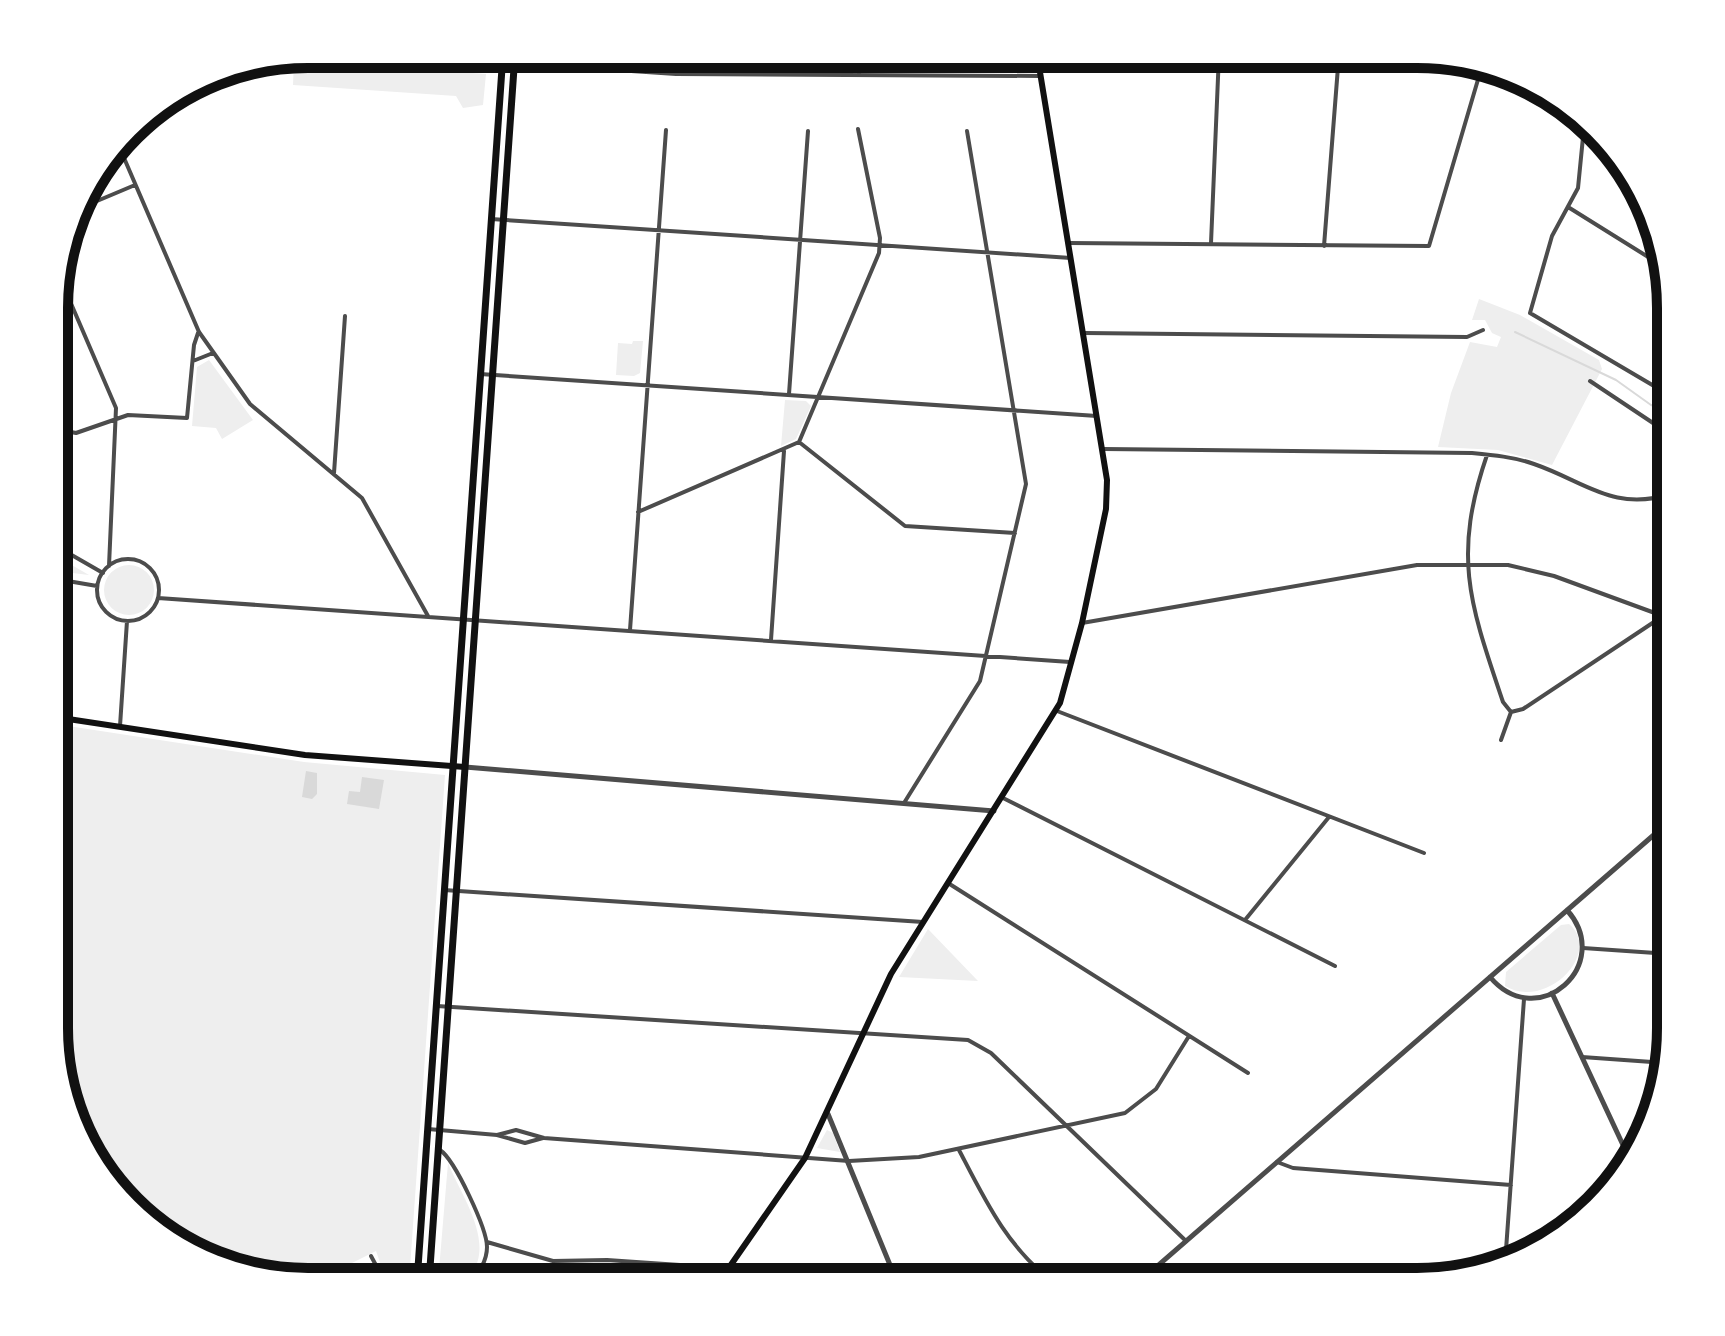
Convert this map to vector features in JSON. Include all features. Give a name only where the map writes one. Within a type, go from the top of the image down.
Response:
[{"type":"main road","points":[[418,1267],[501,69]]},
{"type":"main road","points":[[430,1267],[514,69]]},
{"type":"main road","points":[[729,1267],[805,1158],[891,974],[1056,711],[1073,662],[1106,509],[1104,449],[1039,69]]},
{"type":"main road","points":[[69,719],[305,755],[465,767]]},
{"type":"street","points":[[602,69],[676,74],[1040,76]]},
{"type":"street","points":[[676,69],[676,74]]},
{"type":"street","points":[[859,69],[859,75]]},
{"type":"street","points":[[1211,243],[1218,69]]},
{"type":"street","points":[[1324,246],[1338,69]]},
{"type":"street","points":[[1069,243],[1429,246],[1479,76]]},
{"type":"street","points":[[638,512],[799,442],[880,245],[858,129]]},
{"type":"street","points":[[630,630],[666,130]]},
{"type":"street","points":[[789,394],[808,131]]},
{"type":"street","points":[[903,805],[976,690],[1026,484],[967,131]]},
{"type":"street","points":[[1583,136],[1578,188],[1547,252],[1530,313],[1657,388]]},
{"type":"street","points":[[123,156],[199,332],[250,404],[275,428],[334,473],[367,505],[428,616]]},
{"type":"street","points":[[93,203],[135,184]]},
{"type":"street","points":[[1568,207],[1651,259]]},
{"type":"street","points":[[491,219],[1071,258]]},
{"type":"street","points":[[69,298],[116,408],[109,566]]},
{"type":"street","points":[[334,473],[345,316]]},
{"type":"street","points":[[1085,333],[1467,337],[1483,330]]},
{"type":"street","points":[[68,431],[76,433],[116,418],[187,418],[199,332]]},
{"type":"street","points":[[193,361],[213,353]]},
{"type":"street","points":[[480,374],[1099,416]]},
{"type":"street","points":[[1590,381],[1657,426]]},
{"type":"street","points":[[799,442],[905,526],[1015,533]]},
{"type":"street","points":[[1104,449],[1487,455],[1538,465],[1616,499],[1639,501],[1657,497]]},
{"type":"street","points":[[771,640],[784,451]]},
{"type":"street","points":[[1487,455],[1471,507],[1467,563],[1474,615],[1503,702],[1511,712]]},
{"type":"street","points":[[68,553],[103,573]]},
{"type":"street","points":[[127,559],[145,564],[157,579],[158,598],[147,615],[127,621],[117,619],[101,606],[97,586],[109,566],[127,559]]},
{"type":"street","points":[[1082,623],[1417,565],[1467,563],[1508,565],[1554,576],[1657,614]]},
{"type":"street","points":[[68,581],[97,586]]},
{"type":"street","points":[[158,598],[1073,662]]},
{"type":"street","points":[[1511,712],[1523,709],[1657,620]]},
{"type":"street","points":[[120,728],[127,621]]},
{"type":"street","points":[[1056,711],[1424,853]]},
{"type":"street","points":[[1501,740],[1511,712]]},
{"type":"street","points":[[465,767],[994,811]]},
{"type":"street","points":[[1003,798],[1335,966]]},
{"type":"street","points":[[1245,920],[1330,817]]},
{"type":"street","points":[[1155,1268],[1656,833]]},
{"type":"street","points":[[948,883],[1248,1073]]},
{"type":"street","points":[[444,890],[923,922]]},
{"type":"street","points":[[1490,977],[1503,990],[1524,999],[1552,993],[1571,977],[1583,948],[1580,929],[1567,910]]},
{"type":"street","points":[[1583,948],[1656,953]]},
{"type":"street","points":[[1552,993],[1624,1148]]},
{"type":"street","points":[[1506,1250],[1524,999]]},
{"type":"street","points":[[436,1006],[959,1038],[978,1044],[1186,1241]]},
{"type":"street","points":[[497,1135],[516,1130],[544,1138],[805,1158],[849,1161],[906,1159],[1125,1113],[1142,1103],[1156,1089],[1189,1036]]},
{"type":"street","points":[[1582,1057],[1654,1062]]},
{"type":"street","points":[[828,1114],[892,1268]]},
{"type":"street","points":[[428,1129],[497,1135],[525,1143],[544,1138]]},
{"type":"street","points":[[438,1149],[450,1158],[487,1242],[481,1267]]},
{"type":"street","points":[[959,1150],[1003,1232],[1036,1268]]},
{"type":"street","points":[[1277,1162],[1293,1168],[1511,1185]]},
{"type":"street","points":[[487,1242],[553,1261],[607,1260],[706,1267]]},
{"type":"street","points":[[371,1256],[377,1267]]},
{"type":"shaded area","points":[[294,69],[417,69],[486,74],[483,105],[463,108],[456,96],[293,85]]},
{"type":"shaded area","points":[[1479,299],[1520,315],[1599,360],[1602,369],[1552,465],[1498,450],[1438,447],[1451,393],[1470,342],[1497,347],[1501,337],[1492,333],[1485,320],[1472,320]]},
{"type":"shaded area","points":[[633,341],[643,341],[640,373],[634,376],[616,375],[618,343],[632,344]]},
{"type":"shaded area","points":[[209,360],[253,420],[222,439],[216,428],[192,426],[197,367]]},
{"type":"shaded area","points":[[785,400],[806,401],[811,406],[796,439],[781,446]]},
{"type":"shaded area","points":[[68,563],[89,575],[68,572]]},
{"type":"shaded area","points":[[129,565],[147,572],[154,590],[147,608],[129,615],[111,608],[104,590],[111,572]]},
{"type":"shaded area","points":[[69,726],[304,762],[445,775],[410,1267],[382,1267],[376,1251],[344,1267],[292,1267],[261,1263],[216,1250],[175,1228],[150,1208],[108,1161],[86,1120],[76,1090],[69,1044]]},
{"type":"shaded area","points":[[306,771],[317,773],[317,794],[312,799],[302,797]]},
{"type":"shaded area","points":[[362,777],[384,780],[379,809],[347,804],[349,791],[360,792]]},
{"type":"shaded area","points":[[1569,924],[1578,936],[1579,949],[1575,963],[1566,975],[1538,991],[1521,992],[1505,986],[1506,972],[1561,925]]},
{"type":"shaded area","points":[[928,929],[978,981],[899,977]]},
{"type":"shaded area","points":[[827,1130],[833,1133],[840,1152],[817,1148]]},
{"type":"shaded area","points":[[448,1163],[475,1223],[479,1254],[475,1267],[439,1267]]},
{"type":"waterway","points":[[1515,332],[1616,380],[1657,407]]}]
